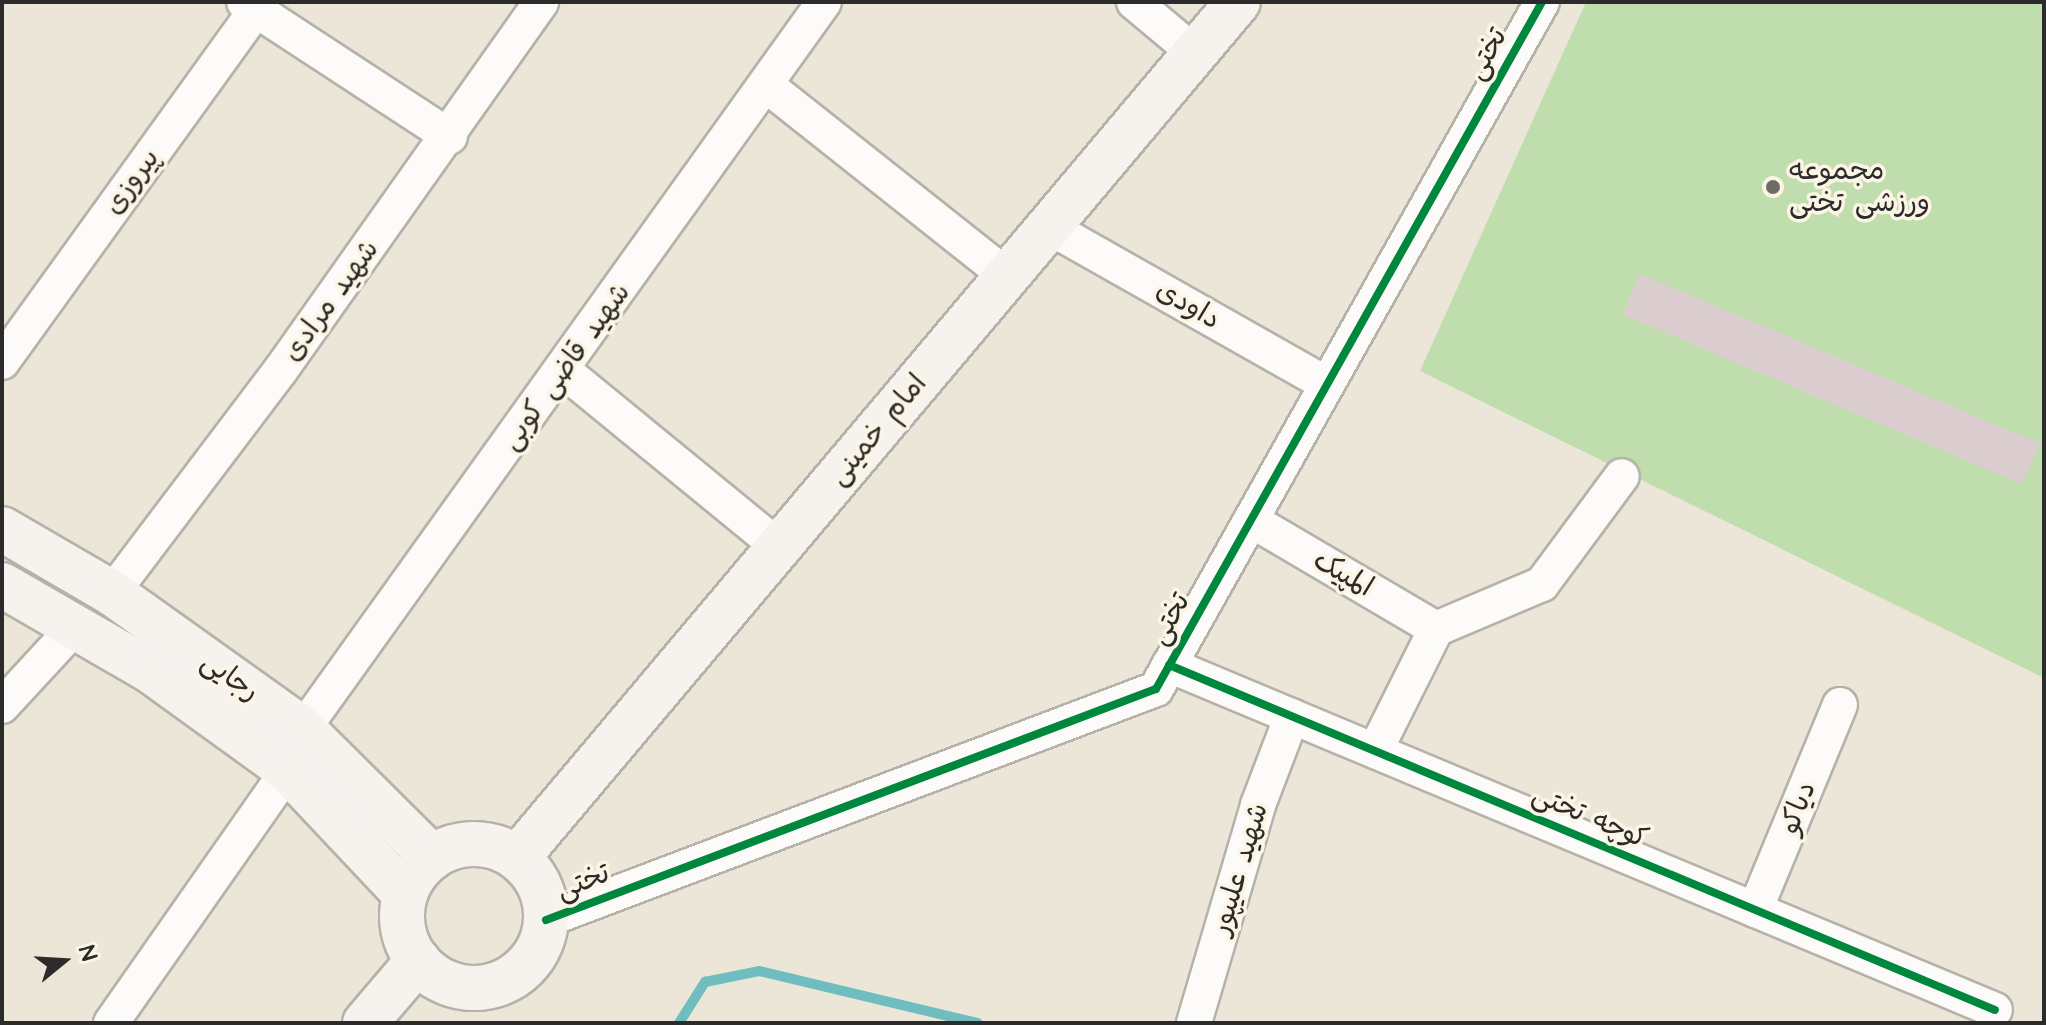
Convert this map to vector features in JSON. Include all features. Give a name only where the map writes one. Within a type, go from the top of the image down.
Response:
[{"type":"main road","name":"امام خمینی","points":[[517,858],[1238,2]]},
{"type":"main road","name":"رجایی","points":[[2,529],[112,593],[303,729],[432,857]]},
{"type":"main road","name":"رجایی","points":[[2,585],[151,671],[288,770],[405,894]]},
{"type":"main road","points":[[474,844],[517,858],[543,895],[546,920],[541,944],[528,965],[508,980],[485,988],[460,987],[436,978],[418,961],[406,939],[405,894],[432,857],[474,844]]},
{"type":"main road","points":[[365,1023],[418,961]]},
{"type":"street","name":"شهید مرادی","points":[[112,593],[450,137],[541,2]]},
{"type":"street","name":"شهید قاضی کوبی","points":[[303,729],[564,371],[824,2]]},
{"type":"street","points":[[1134,2],[1195,53]]},
{"type":"street","name":"تختی","points":[[546,920],[1156,689],[1542,2]]},
{"type":"street","points":[[254,5],[450,137]]},
{"type":"street","name":"پیروزی","points":[[2,362],[254,5]]},
{"type":"street","points":[[766,85],[1007,276]]},
{"type":"street","name":"داودی","points":[[1049,227],[1327,384]]},
{"type":"street","points":[[564,371],[779,547]]},
{"type":"street","points":[[1375,751],[1436,629],[1542,584],[1622,476]]},
{"type":"street","name":"المپیک","points":[[1251,520],[1436,629]]},
{"type":"street","points":[[2,706],[75,627]]},
{"type":"street","name":"کوچه تختی","points":[[1169,665],[1995,1010]]},
{"type":"street","name":"دیاکو","points":[[1755,910],[1840,705]]},
{"type":"street","name":"شهید علیپور","points":[[1194,1021],[1258,805],[1292,716]]},
{"type":"street","points":[[111,1023],[288,770]]},
{"type":"green space","name":"مجموعه ورزشی تختی","points":[[1586,2],[2044,2],[2044,678],[1420,371]]},
{"type":"building","points":[[1640,274],[2039,444],[2022,484],[1623,315]]},
{"type":"waterway","points":[[679,1023],[705,982],[759,971],[978,1023]]},
{"type":"cycle path","points":[[546,920],[1156,689],[1542,2]]},
{"type":"cycle path","points":[[1169,665],[1995,1010]]},
{"type":"place","name":"مجموعه ورزشی تختی","points":[[1773,187]]}]
